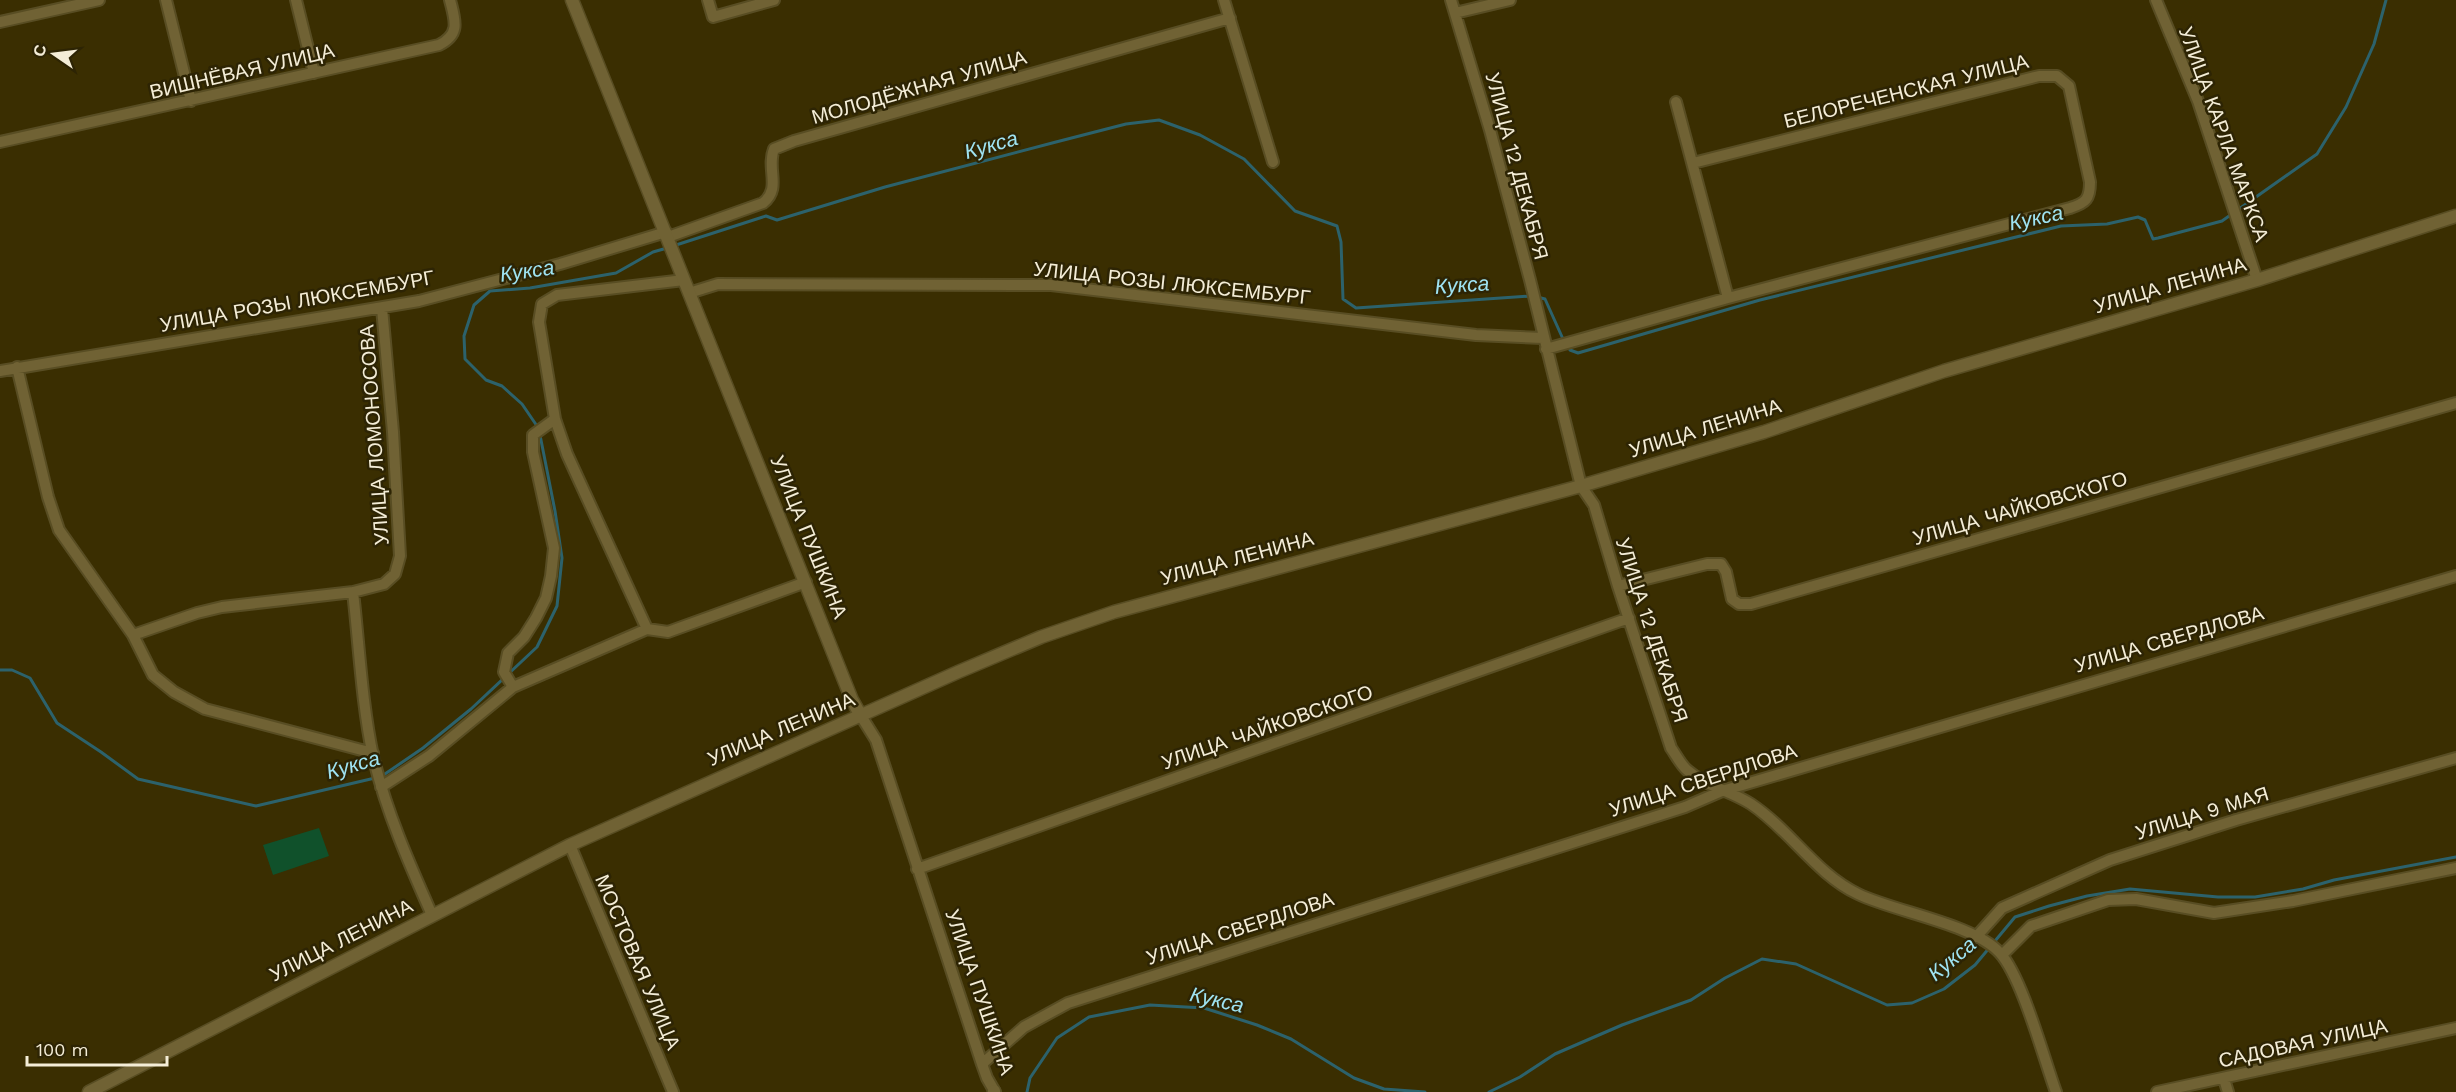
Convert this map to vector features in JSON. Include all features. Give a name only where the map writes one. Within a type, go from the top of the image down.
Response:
[{"type":"street","points":[[0,22],[99,0]]},
{"type":"street","points":[[165,0],[191,101]]},
{"type":"street","points":[[296,0],[314,73]]},
{"type":"street","name":"ВИШНЁВАЯ УЛИЦА","points":[[0,142],[439,45],[448,40],[455,30],[450,0]]},
{"type":"street","name":"УЛИЦА ПУШКИНА","points":[[572,0],[852,700],[876,740],[982,1064],[995,1092]]},
{"type":"street","points":[[708,0],[713,17],[774,0]]},
{"type":"street","points":[[1224,0],[1273,162]]},
{"type":"street","name":"УЛИЦА 12 ДЕКАБРЯ","points":[[1451,0],[1490,130],[1581,486],[1594,505],[1671,748],[1686,770],[1750,804],[1780,828],[1837,882],[1859,895],[1980,939],[1998,951]]},
{"type":"street","points":[[1455,13],[1510,0]]},
{"type":"street","name":"УЛИЦА КАРЛА МАРКСА","points":[[2156,0],[2198,101],[2257,280]]},
{"type":"street","name":"МОЛОДЁЖНАЯ УЛИЦА","points":[[670,242],[763,203],[771,196],[773,187],[770,159],[774,149],[1230,18]]},
{"type":"street","name":"БЕЛОРЕЧЕНСКАЯ УЛИЦА","points":[[1545,344],[2084,204],[2090,195],[2090,182],[2069,86],[2058,76],[2039,76],[1693,163]]},
{"type":"street","points":[[1676,102],[1728,298]]},
{"type":"street","name":"УЛИЦА ЛЕНИНА","points":[[88,1092],[570,845],[1041,636],[1114,612],[1581,486],[1764,432],[1944,371],[2257,280],[2456,216]]},
{"type":"street","name":"УЛИЦА РОЗЫ ЛЮКСЕМБУРГ","points":[[0,370],[419,301],[560,264],[670,242]]},
{"type":"street","points":[[647,629],[567,454],[555,419],[539,322],[542,304],[557,296],[684,280]]},
{"type":"street","name":"УЛИЦА РОЗЫ ЛЮКСЕМБУРГ","points":[[689,292],[718,284],[1052,285],[1545,344]]},
{"type":"street","name":"УЛИЦА ЛОМОНОСОВА","points":[[132,635],[196,613],[222,607],[353,592],[384,584],[395,574],[400,556],[382,308]]},
{"type":"street","points":[[17,367],[48,497],[59,530],[132,635],[153,675],[174,692],[205,708],[373,753]]},
{"type":"street","name":"УЛИЦА ЧАЙКОВСКОГО","points":[[1618,586],[1707,564],[1721,564],[1726,572],[1732,599],[1739,604],[1751,604],[2456,403]]},
{"type":"street","points":[[509,680],[508,653],[524,637],[536,618],[546,598],[551,576],[554,548],[533,452],[532,435],[555,419]]},
{"type":"street","name":"УЛИЦА СВЕРДЛОВА","points":[[982,1064],[1024,1027],[1068,1003],[1685,807],[1722,791],[2456,576]]},
{"type":"street","points":[[379,780],[429,756],[509,680],[647,629],[668,632],[806,582]]},
{"type":"street","points":[[353,592],[373,753],[379,780],[391,818],[432,915]]},
{"type":"street","name":"УЛИЦА ЧАЙКОВСКОГО","points":[[917,869],[1629,618]]},
{"type":"street","name":"УЛИЦА 9 МАЯ","points":[[1980,939],[2002,908],[2110,860],[2236,820],[2456,758]]},
{"type":"street","name":"МОСТОВАЯ УЛИЦА","points":[[570,845],[668,1090]]},
{"type":"street","points":[[2056,1092],[2018,986],[1998,951],[2031,926],[2108,900],[2136,898],[2214,913],[2293,901],[2456,868]]},
{"type":"street","name":"САДОВАЯ УЛИЦА","points":[[2157,1092],[2456,1028]]},
{"type":"street","points":[[2224,1079],[2228,1092]]},
{"type":"green space","points":[[319,828],[329,856],[273,875],[263,845]]},
{"type":"waterway","name":"Кукса","points":[[1570,350],[1578,353],[1760,300],[2061,226],[2107,224],[2138,217],[2145,220],[2153,239],[2222,221],[2317,154],[2346,107],[2374,44],[2386,0]]},
{"type":"waterway","name":"Кукса","points":[[673,246],[766,216],[777,220],[885,187],[1056,142],[1126,124],[1159,120],[1200,135],[1244,159],[1295,211],[1337,226],[1341,242],[1343,299],[1356,308],[1531,296]]},
{"type":"waterway","name":"Кукса","points":[[537,426],[522,404],[502,386],[486,380],[465,359],[464,336],[474,305],[490,291],[530,288],[616,273],[653,252],[667,248]]},
{"type":"waterway","name":"Кукса","points":[[1537,297],[1545,299],[1563,339]]},
{"type":"waterway","name":"Кукса","points":[[382,776],[423,748],[471,709],[537,647],[557,606],[562,558],[540,435]]},
{"type":"waterway","name":"Кукса","points":[[0,670],[12,670],[30,678],[57,723],[138,779],[256,806],[375,778]]},
{"type":"waterway","name":"Кукса","points":[[1489,1092],[1520,1077],[1555,1054],[1622,1025],[1691,1000],[1725,978],[1762,959],[1796,964],[1887,1005],[1912,1003],[1944,989],[1975,965],[2015,917],[2049,906],[2087,896],[2130,889],[2218,897],[2255,897],[2456,857]]},
{"type":"waterway","name":"Кукса","points":[[1027,1092],[1030,1078],[1057,1038],[1089,1017],[1150,1005],[1204,1008],[1291,1039],[1354,1078],[1384,1089],[1425,1092]]}]
